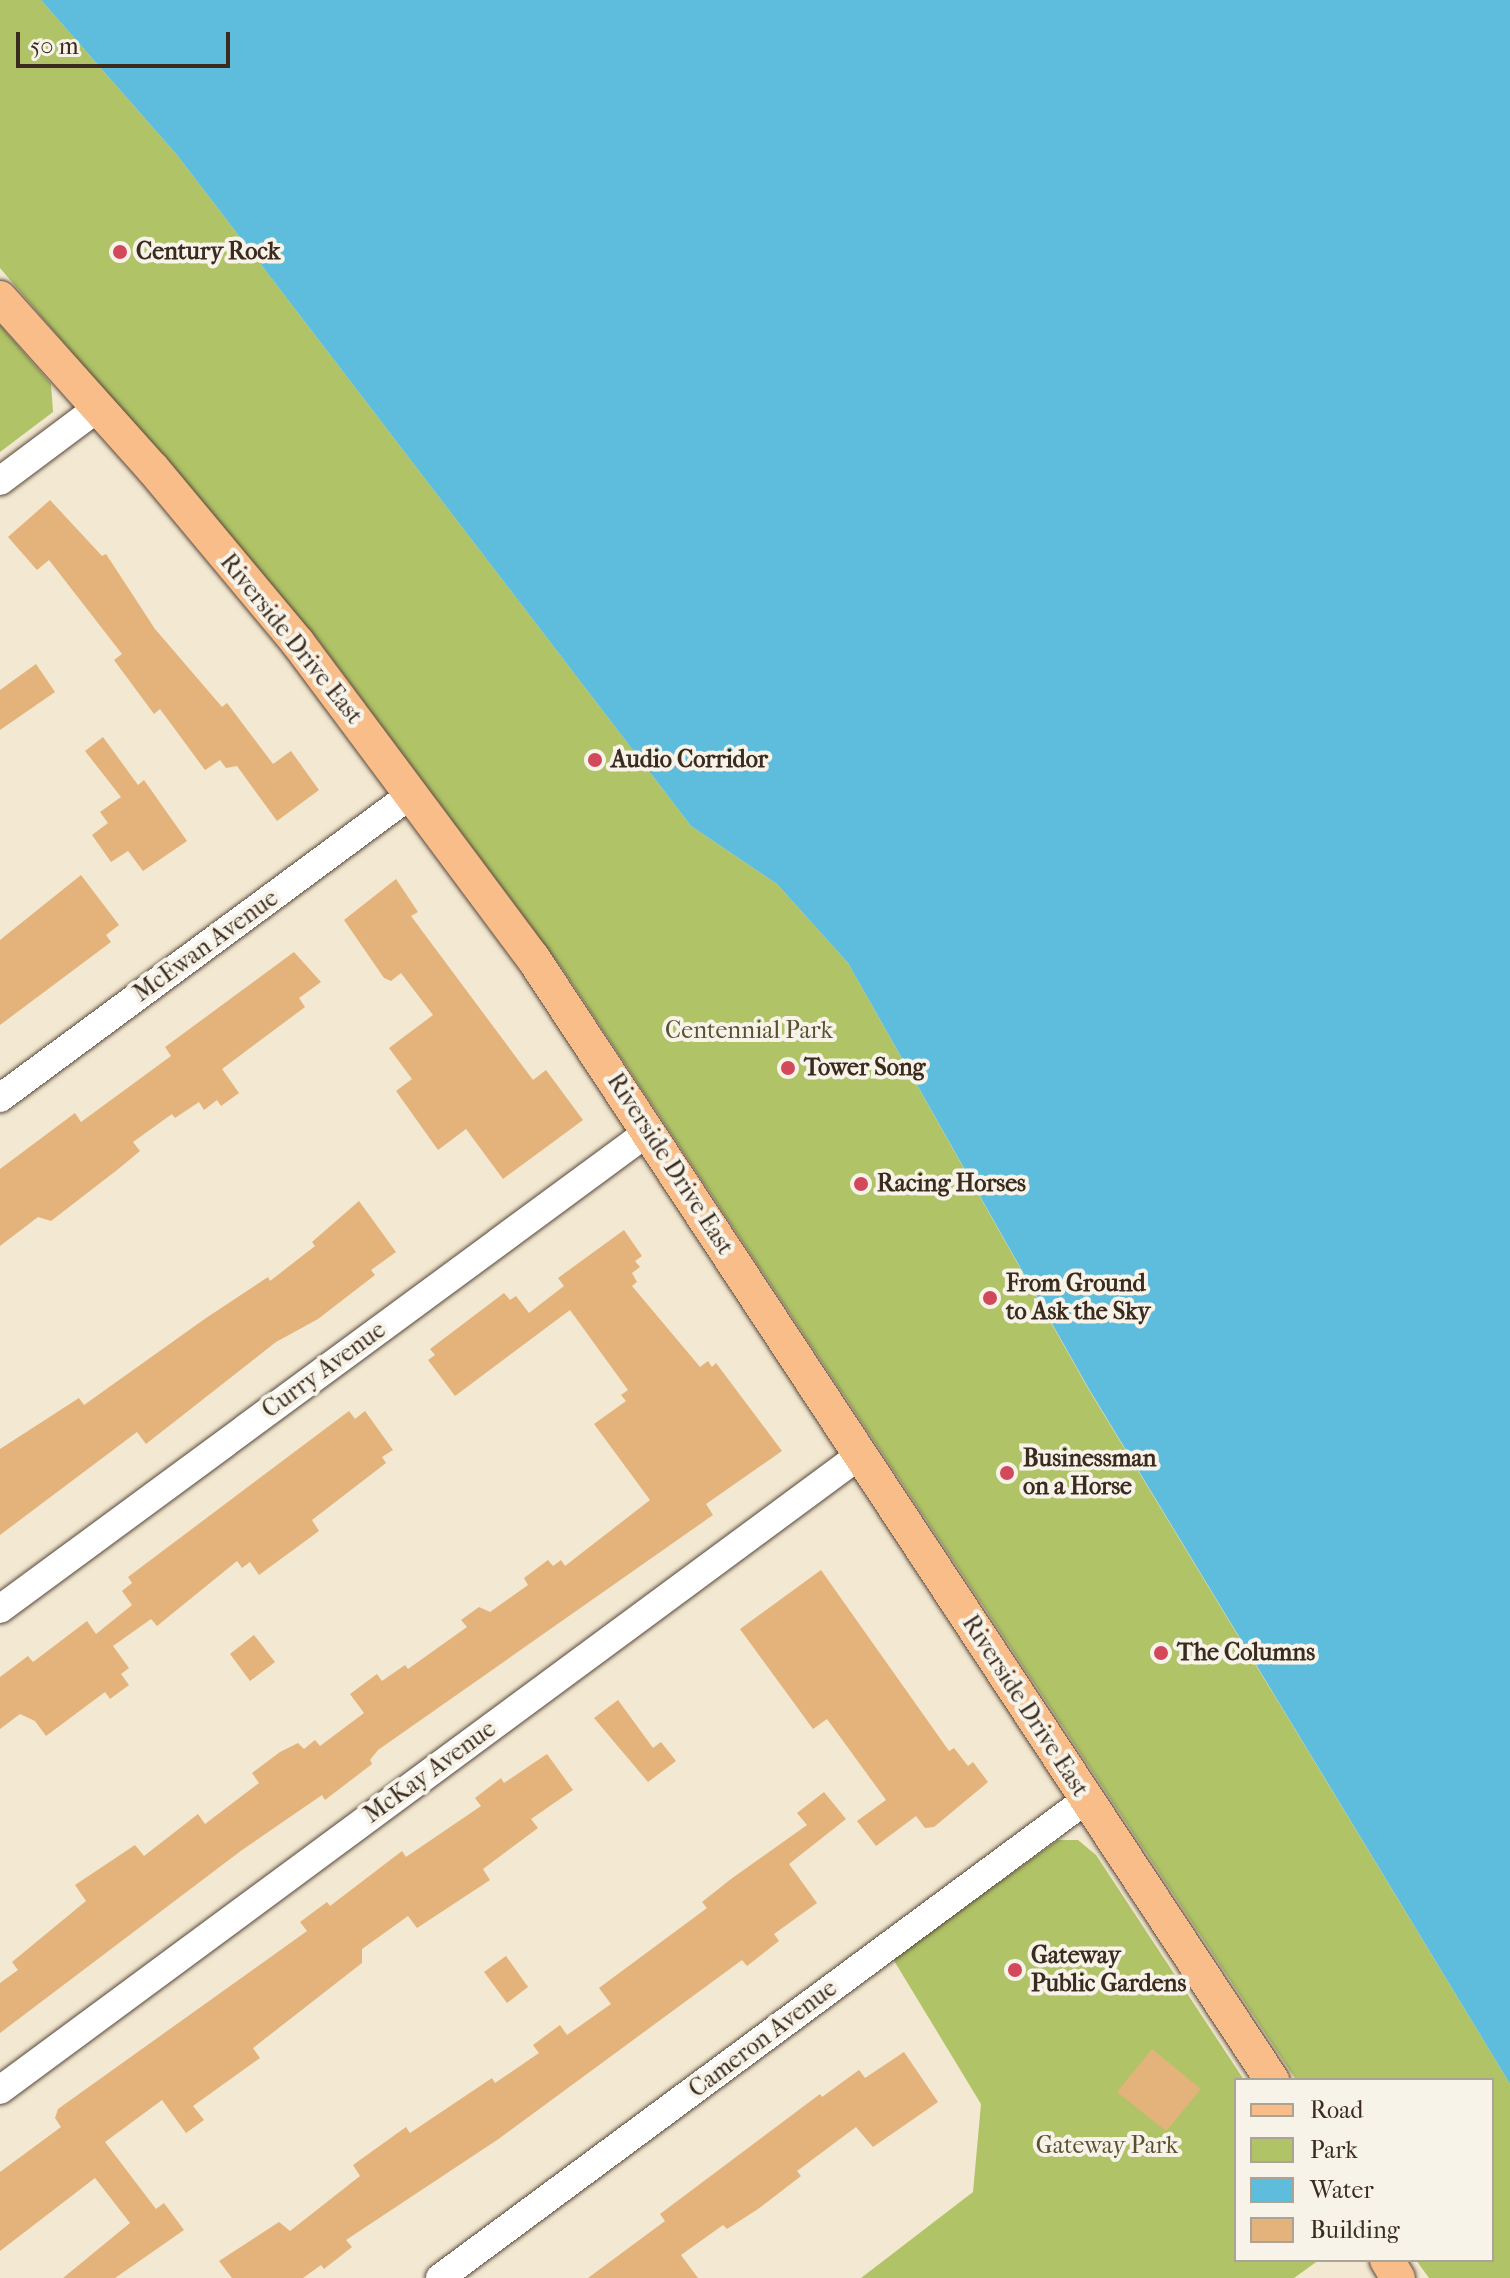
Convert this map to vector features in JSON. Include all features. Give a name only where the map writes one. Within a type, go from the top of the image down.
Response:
[{"type":"main road","name":"Riverside Drive East","points":[[0,298],[99,407],[298,643],[413,793],[533,958],[1271,2078]]},
{"type":"street","points":[[0,481],[99,407]]},
{"type":"street","name":"McEwan Avenue","points":[[0,1098],[413,793]]},
{"type":"street","name":"Curry Avenue","points":[[0,1609],[648,1132]]},
{"type":"street","name":"McKay Avenue","points":[[0,2090],[860,1455]]},
{"type":"street","name":"Cameron Avenue","points":[[440,2278],[1087,1799]]},
{"type":"green space","name":"Centennial Park","points":[[0,0],[41,0],[177,155],[691,826],[777,884],[848,963],[1089,1390],[1510,2084],[1510,2278],[1429,2278],[1417,2262],[1494,2262],[1494,2078],[1295,2078],[562,968],[320,643],[0,268]]},
{"type":"green space","points":[[0,325],[51,384],[53,412],[0,452]]},
{"type":"green space","name":"Gateway Park","points":[[1058,1840],[1078,1840],[1096,1855],[1243,2078],[1234,2078],[1234,2262],[1316,2262],[1294,2278],[861,2278],[973,2192],[981,2104],[893,1959]]},
{"type":"water","points":[[41,0],[1510,0],[1510,2084],[1089,1389],[848,963],[777,884],[691,826],[177,155]]},
{"type":"building","points":[[50,500],[102,556],[106,554],[155,629],[222,707],[227,703],[273,764],[291,751],[319,790],[277,821],[237,766],[226,768],[220,760],[205,770],[160,709],[154,714],[114,660],[122,654],[49,560],[37,570],[8,537]]},
{"type":"building","points":[[36,664],[55,692],[0,730],[0,690]]},
{"type":"building","points":[[103,737],[138,785],[144,780],[187,841],[143,871],[128,851],[111,862],[92,835],[108,823],[100,812],[121,797],[85,751]]},
{"type":"building","points":[[81,875],[119,925],[106,935],[111,942],[0,1025],[0,940]]},
{"type":"building","points":[[396,879],[418,912],[411,916],[533,1080],[546,1070],[583,1120],[503,1179],[466,1129],[438,1150],[396,1091],[412,1079],[389,1048],[433,1015],[401,973],[391,981],[384,978],[344,920]]},
{"type":"building","points":[[294,952],[321,982],[299,998],[305,1007],[222,1069],[239,1093],[221,1106],[217,1100],[204,1110],[199,1102],[175,1118],[172,1114],[133,1142],[140,1151],[51,1221],[38,1217],[0,1246],[0,1169],[75,1113],[81,1122],[171,1056],[165,1047]]},
{"type":"building","points":[[359,1201],[396,1252],[371,1270],[375,1275],[318,1319],[276,1342],[146,1444],[137,1432],[0,1535],[0,1449],[79,1398],[84,1405],[206,1318],[268,1277],[270,1281],[315,1246],[312,1242]]},
{"type":"building","points":[[624,1230],[642,1256],[635,1261],[640,1267],[632,1273],[637,1282],[632,1286],[700,1367],[708,1361],[712,1367],[716,1363],[782,1451],[706,1504],[713,1515],[378,1750],[370,1760],[372,1764],[325,1800],[322,1795],[242,1850],[0,2033],[0,1983],[18,1970],[12,1962],[86,1901],[75,1885],[135,1845],[144,1856],[198,1814],[205,1824],[259,1783],[252,1773],[280,1752],[298,1743],[304,1749],[315,1740],[320,1746],[364,1713],[350,1694],[377,1674],[382,1681],[405,1665],[408,1669],[467,1627],[461,1620],[479,1607],[490,1612],[528,1585],[524,1578],[548,1560],[553,1566],[561,1560],[565,1566],[650,1500],[594,1424],[626,1401],[621,1395],[628,1390],[570,1310],[455,1396],[428,1360],[435,1355],[430,1349],[504,1293],[510,1300],[516,1296],[529,1313],[564,1286],[558,1278]]},
{"type":"building","points":[[349,1411],[355,1419],[365,1411],[393,1450],[382,1457],[386,1463],[312,1520],[319,1531],[259,1575],[250,1562],[242,1568],[237,1561],[157,1626],[151,1619],[113,1646],[129,1668],[121,1674],[129,1685],[110,1699],[105,1692],[46,1736],[35,1721],[20,1714],[0,1729],[0,1677],[28,1656],[33,1662],[87,1621],[96,1634],[132,1605],[122,1591],[132,1583],[128,1577]]},
{"type":"building","points":[[821,1570],[949,1751],[954,1748],[968,1766],[973,1762],[988,1782],[934,1827],[925,1828],[916,1816],[876,1846],[857,1821],[886,1800],[827,1719],[813,1729],[740,1629]]},
{"type":"building","points":[[254,1635],[275,1662],[250,1681],[230,1654]]},
{"type":"building","points":[[618,1700],[653,1748],[661,1742],[676,1761],[648,1782],[594,1718]]},
{"type":"building","points":[[547,1754],[573,1790],[531,1819],[538,1828],[483,1869],[490,1880],[417,1928],[408,1916],[362,1949],[362,1963],[253,2048],[260,2058],[193,2106],[204,2120],[186,2133],[162,2100],[105,2142],[156,2209],[164,2203],[184,2230],[115,2278],[63,2278],[130,2223],[95,2178],[0,2251],[0,2172],[61,2127],[55,2118],[58,2109],[307,1931],[300,1922],[327,1902],[330,1906],[402,1851],[406,1857],[481,1806],[475,1798],[501,1778],[504,1783]]},
{"type":"building","points":[[824,1792],[846,1819],[789,1864],[817,1903],[774,1934],[779,1941],[747,1966],[742,1960],[497,2140],[346,2240],[352,2247],[324,2269],[321,2265],[303,2278],[232,2278],[219,2261],[279,2222],[290,2231],[360,2176],[353,2165],[406,2127],[410,2133],[492,2078],[495,2083],[539,2053],[533,2045],[560,2025],[567,2035],[611,2004],[599,1988],[707,1908],[702,1902],[731,1879],[807,1825],[797,1813]]},
{"type":"building","points":[[506,1956],[528,1987],[507,2003],[484,1972]]},
{"type":"building","points":[[1152,2049],[1201,2089],[1166,2131],[1117,2092]]},
{"type":"building","points":[[904,2052],[938,2102],[873,2147],[856,2127],[797,2171],[801,2176],[758,2209],[727,2229],[723,2225],[681,2255],[698,2278],[588,2278],[665,2221],[660,2214],[820,2094],[822,2097],[859,2070],[865,2078]]},
{"type":"place","name":"Century Rock","points":[[120,252]]},
{"type":"place","name":"Audio Corridor","points":[[595,760]]},
{"type":"place","name":"Tower Song","points":[[788,1068]]},
{"type":"place","name":"Racing Horses","points":[[861,1184]]},
{"type":"place","name":"From Ground to Ask the Sky","points":[[990,1298]]},
{"type":"place","name":"Businessman on a Horse","points":[[1007,1473]]},
{"type":"place","name":"The Columns","points":[[1161,1653]]},
{"type":"place","name":"Gateway Public Gardens","points":[[1015,1970]]}]
